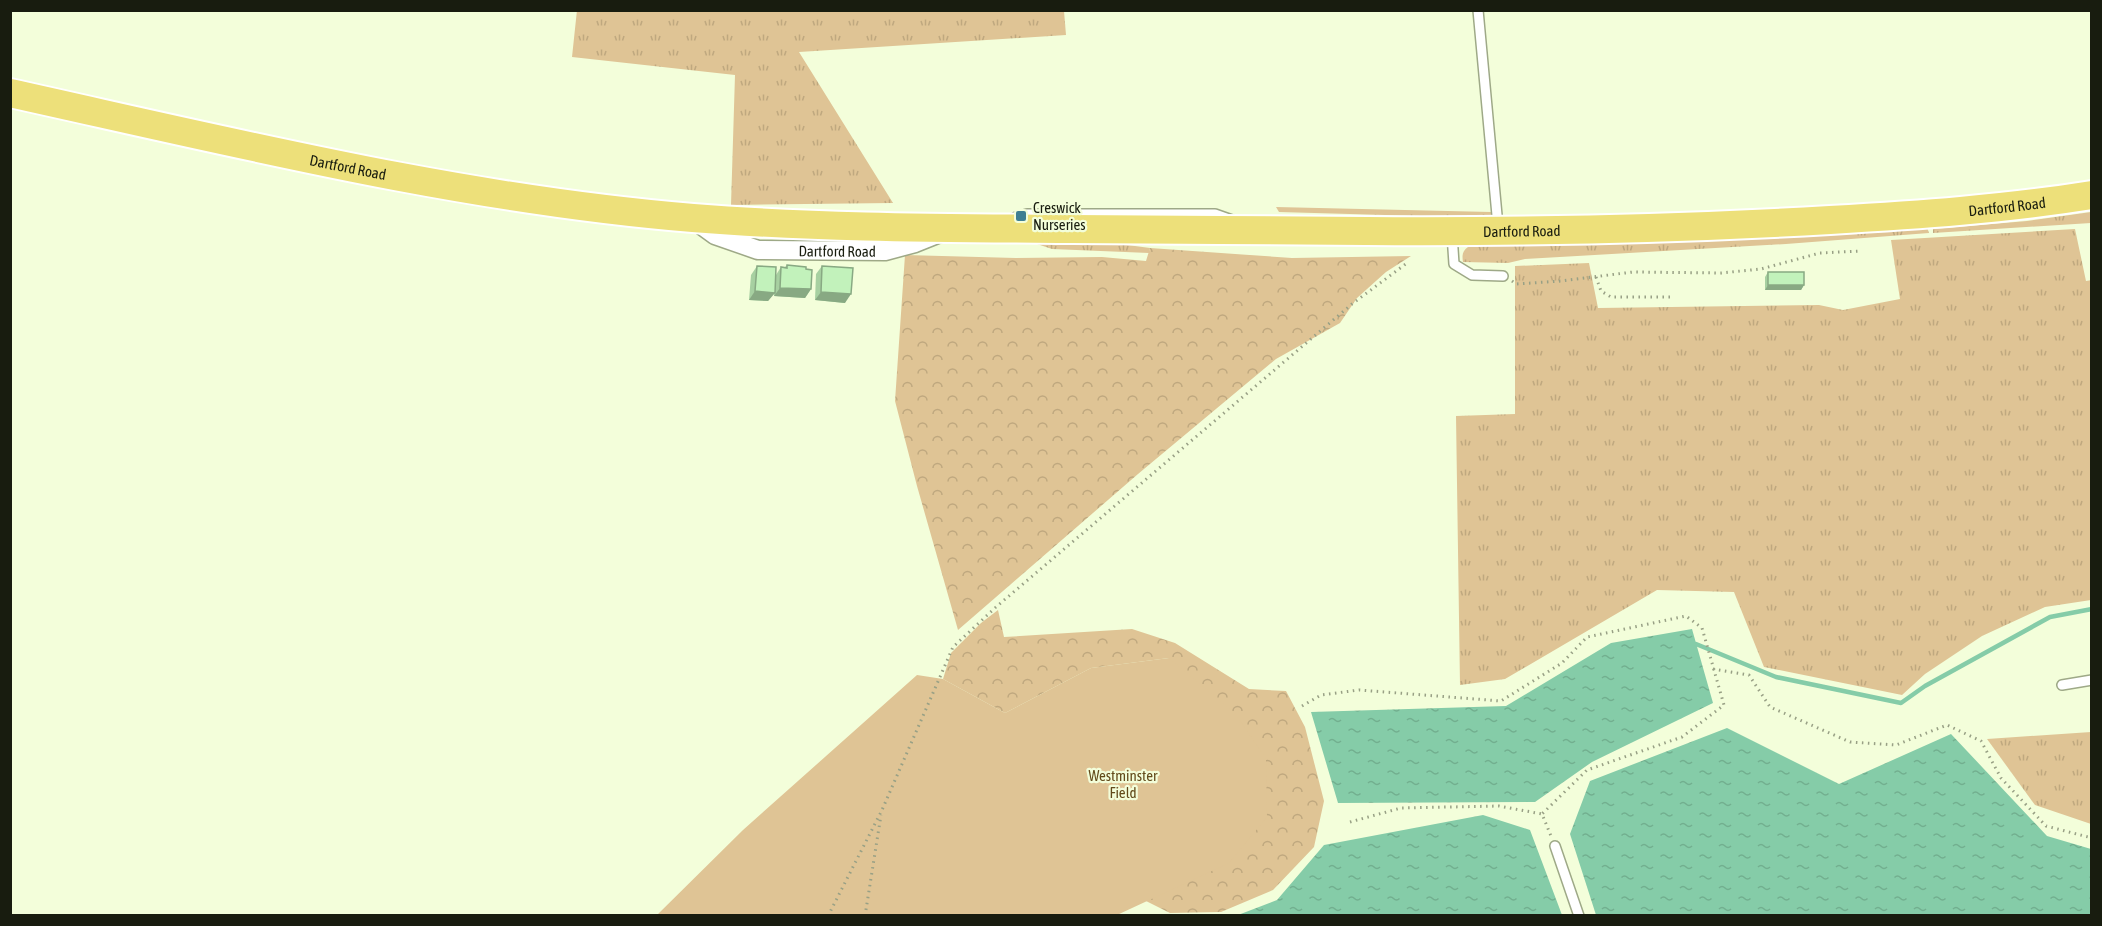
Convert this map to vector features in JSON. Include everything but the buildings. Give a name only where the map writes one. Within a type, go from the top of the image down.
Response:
[{"type":"main road","name":"Dartford Road","points":[[10,93],[420,181],[570,204],[692,218],[854,227],[1452,232],[1712,227],[1867,218],[2030,204],[2091,195]]},
{"type":"lane","points":[[1478,10],[1499,231]]},
{"type":"lane","points":[[1452,232],[1454,264],[1472,275],[1503,276]]},
{"type":"lane","points":[[2062,685],[2091,680]]},
{"type":"lane","points":[[1556,846],[1580,915]]},
{"type":"path","points":[[1503,276],[1516,284],[1633,273],[1721,273],[1761,269],[1820,253],[1860,250]]},
{"type":"path","points":[[828,915],[882,810],[953,647],[1352,304],[1407,263]]},
{"type":"path","points":[[1596,277],[1601,291],[1611,297],[1672,297]]},
{"type":"path","points":[[1302,706],[1321,695],[1359,690],[1501,701],[1562,663],[1587,638],[1686,616],[1702,628],[1724,705],[1682,737],[1587,770],[1542,814]]},
{"type":"path","points":[[1713,669],[1749,675],[1770,706],[1850,742],[1896,745],[1947,725],[1981,741],[2001,778],[2046,826],[2091,838]]},
{"type":"path","points":[[1350,822],[1401,808],[1499,806],[1542,814]]},
{"type":"path","points":[[865,915],[882,810]]},
{"type":"path","points":[[1542,814],[1556,846]]},
{"type":"green space","points":[[577,10],[1064,11],[1066,35],[799,52],[893,203],[731,205],[735,75],[572,57]]},
{"type":"green space","points":[[1276,207],[1491,212],[1491,218],[1279,212]]},
{"type":"green space","points":[[2091,212],[2091,223],[1933,233],[1933,229],[2027,221]]},
{"type":"green space","points":[[1927,227],[1929,233],[1786,244],[1525,259],[1508,263],[1463,262],[1464,252],[1468,247],[1485,243],[1651,242]]},
{"type":"green space","points":[[2075,229],[2086,281],[2092,280],[2091,600],[2045,607],[1982,636],[1925,674],[1902,695],[1764,667],[1734,592],[1657,590],[1505,679],[1460,685],[1456,416],[1515,414],[1515,266],[1589,263],[1598,308],[1819,305],[1843,310],[1900,299],[1891,240]]},
{"type":"green space","points":[[1067,237],[1150,248],[1149,253],[1052,249],[1031,242]]},
{"type":"green space","points":[[1150,248],[1292,258],[1411,256],[1386,272],[1357,298],[1340,323],[1276,359],[1138,474],[958,630],[895,401],[905,255],[1016,258],[1102,257],[1146,261]]},
{"type":"green space","points":[[998,610],[1004,637],[1132,629],[1175,643],[1249,689],[1286,691],[1305,727],[1324,801],[1314,847],[1273,890],[1221,912],[1170,913],[1132,894],[1169,658],[1091,668],[1005,713],[943,679],[951,653],[981,623]]},
{"type":"green space","name":"Westminster Field","points":[[1169,658],[1235,713],[1266,759],[1267,817],[1229,863],[1117,915],[657,915],[743,830],[917,675],[943,679],[1005,713],[1091,668]]},
{"type":"green space","points":[[2091,732],[2091,824],[2035,805],[1987,739]]},
{"type":"water","points":[[1692,629],[1713,703],[1592,762],[1535,802],[1338,803],[1311,712],[1506,706],[1611,643]]},
{"type":"water","points":[[1727,728],[1839,784],[1951,734],[2047,836],[2091,849],[2091,915],[1596,915],[1570,834],[1590,781]]},
{"type":"water","points":[[1483,815],[1530,830],[1562,915],[1238,915],[1277,900],[1324,845]]},
{"type":"waterway","points":[[1696,644],[1776,677],[1901,703],[1925,686],[2050,617],[2092,609]]},
{"type":"place","name":"Creswick Nurseries","points":[[1021,216]]}]
